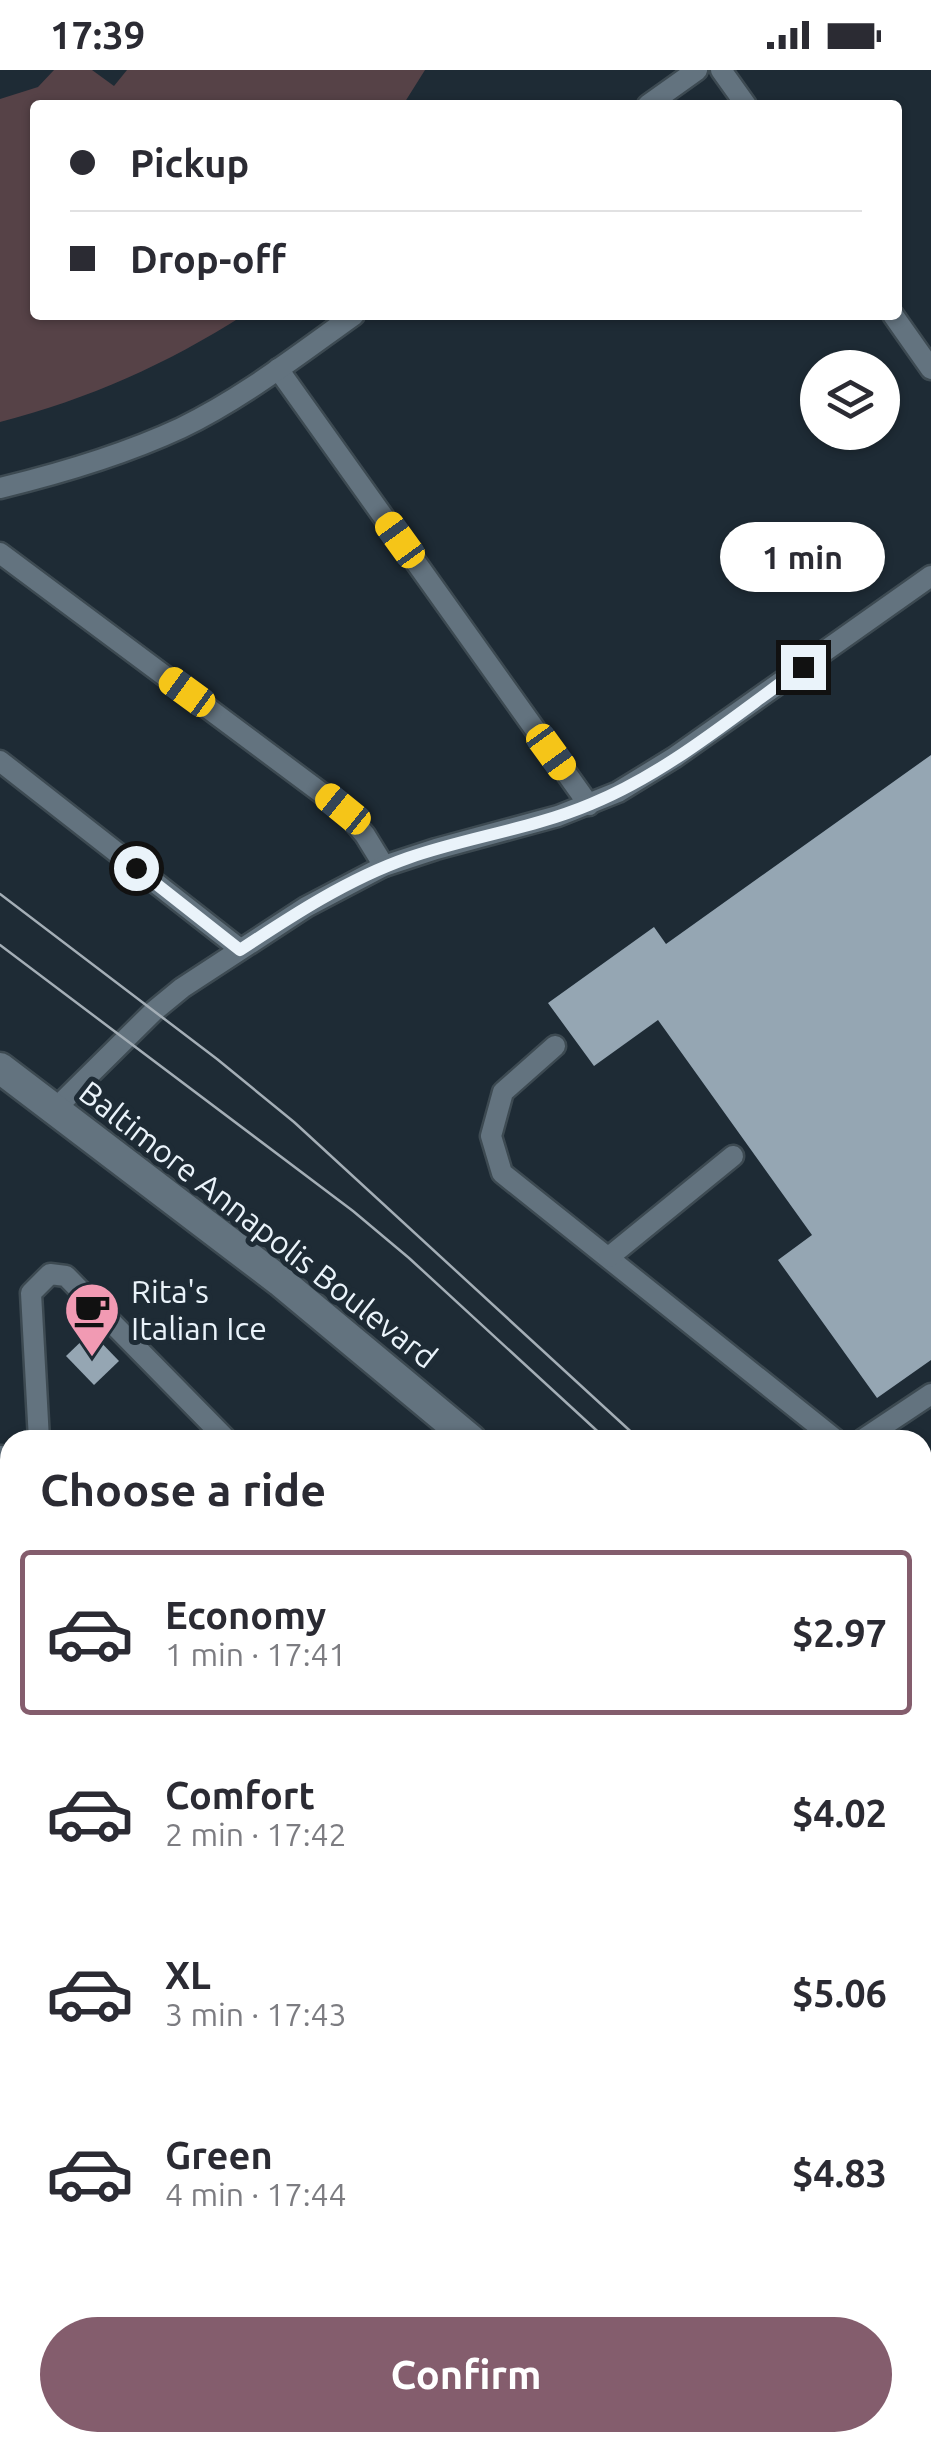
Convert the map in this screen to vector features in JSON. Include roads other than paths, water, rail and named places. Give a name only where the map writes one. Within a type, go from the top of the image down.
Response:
[{"type":"main road","name":"Baltimore Annapolis Boulevard","points":[[0,1068],[280,1281],[459,1430]]},
{"type":"lane","points":[[655,100],[697,70]]},
{"type":"lane","points":[[722,70],[743,100]]},
{"type":"lane","points":[[0,488],[90,464],[144,444],[218,408],[347,320]]},
{"type":"lane","points":[[897,320],[931,369]]},
{"type":"lane","points":[[278,370],[589,805]]},
{"type":"lane","points":[[0,553],[326,795],[355,822],[384,866]]},
{"type":"lane","points":[[55,1109],[154,1011],[306,906],[384,866],[589,805],[633,784],[931,576]]},
{"type":"lane","points":[[0,761],[240,950]]},
{"type":"lane","points":[[555,1046],[503,1092],[491,1136],[502,1174],[824,1430]]},
{"type":"lane","points":[[609,1257],[733,1156]]},
{"type":"lane","points":[[39,1430],[32,1293],[50,1274],[66,1276],[218,1430]]},
{"type":"lane","points":[[877,1430],[931,1394]]},
{"type":"tram line","points":[[0,894],[294,1122],[629,1430]]},
{"type":"tram line","points":[[0,945],[353,1211],[596,1430]]},
{"type":"place","name":"Rita's Italian Ice","points":[[92,1359]]}]
